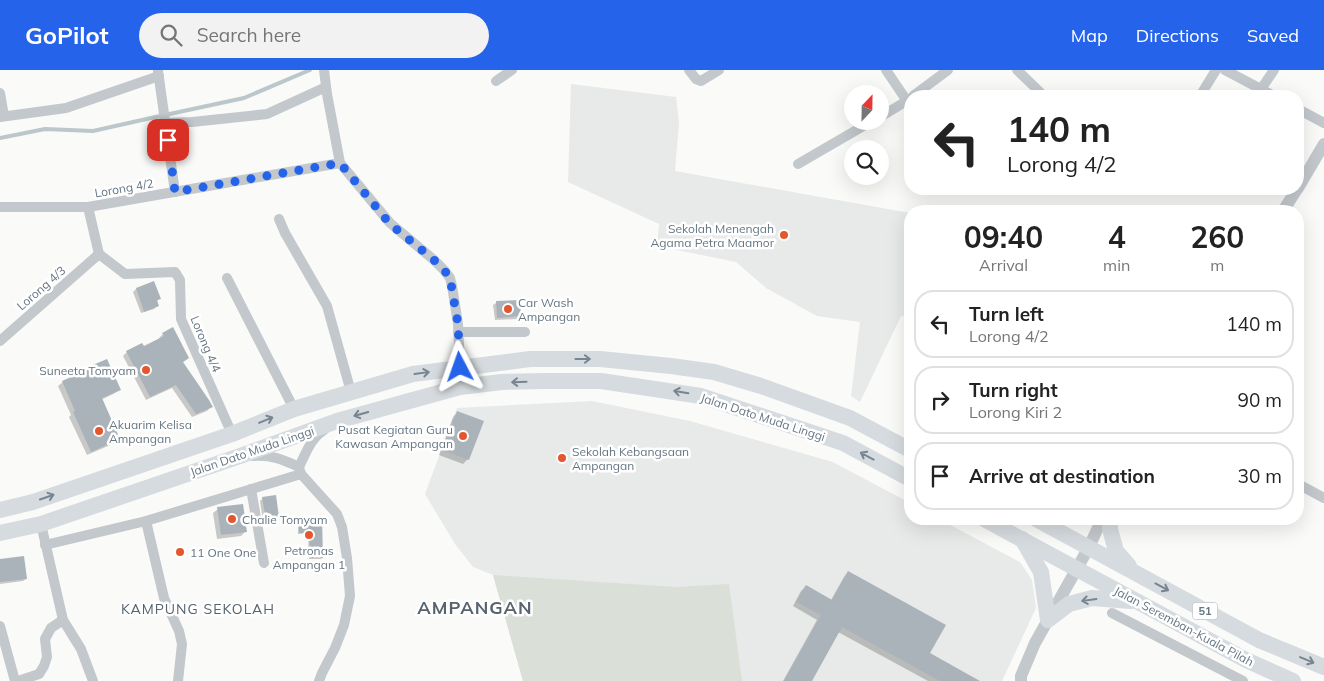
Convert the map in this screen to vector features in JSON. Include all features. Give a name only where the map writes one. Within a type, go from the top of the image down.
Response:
[{"type":"highway","name":"Jalan Dato Muda Linggi","points":[[0,510],[33,502],[232,434],[294,409],[413,374],[530,359],[600,359],[714,372],[761,386],[850,418],[904,447]]},
{"type":"highway","name":"Jalan Dato Muda Linggi","points":[[0,533],[41,524],[338,421],[460,386],[502,382],[601,381],[701,396],[842,443],[904,476]]},
{"type":"highway","name":"51","points":[[995,525],[1076,569]]},
{"type":"highway","name":"51","points":[[1047,525],[1089,547]]},
{"type":"highway","points":[[1110,525],[1116,551],[1136,573]]},
{"type":"highway","points":[[1022,539],[1041,572],[1048,620],[1069,604],[1092,598],[1136,601]]},
{"type":"highway","name":"Jalan Seremban-Kuala Pilah","points":[[1089,547],[1259,640],[1324,667]]},
{"type":"highway","name":"Jalan Seremban-Kuala Pilah","points":[[1076,569],[1246,660],[1293,681]]},
{"type":"street","points":[[324,70],[340,163],[390,224],[421,248],[450,278],[458,332],[460,367]]},
{"type":"street","points":[[496,81],[512,70]]},
{"type":"street","points":[[688,70],[700,81],[718,70]]},
{"type":"street","points":[[886,70],[904,92]]},
{"type":"street","points":[[922,90],[948,70]]},
{"type":"street","points":[[1017,70],[1038,90]]},
{"type":"street","points":[[1204,90],[1216,70]]},
{"type":"street","points":[[1225,70],[1261,89],[1274,70]]},
{"type":"street","points":[[0,93],[2,117],[66,108],[158,73],[175,192]]},
{"type":"street","points":[[166,123],[266,114],[326,87]]},
{"type":"street","points":[[889,112],[904,103]]},
{"type":"street","points":[[1304,112],[1324,123]]},
{"type":"street","points":[[798,164],[857,130]]},
{"type":"street","points":[[1304,177],[1324,144]]},
{"type":"street","name":"Lorong 4/2","points":[[0,207],[88,207],[340,163]]},
{"type":"street","points":[[88,207],[99,254]]},
{"type":"street","points":[[279,219],[327,306],[351,392]]},
{"type":"street","name":"Lorong 4/3","points":[[0,341],[99,254]]},
{"type":"street","name":"Lorong 4/4","points":[[99,254],[126,274],[175,272],[180,280],[181,319],[232,434]]},
{"type":"street","points":[[227,278],[294,409]]},
{"type":"street","points":[[458,332],[525,332]]},
{"type":"street","points":[[45,544],[146,521],[251,489],[300,471],[310,445],[318,434],[338,421]]},
{"type":"street","points":[[240,456],[268,455],[284,460],[300,471],[337,514],[342,527],[350,596],[344,625],[320,681]]},
{"type":"street","points":[[1304,487],[1324,498]]},
{"type":"street","points":[[251,489],[264,563]]},
{"type":"street","points":[[146,521],[164,598],[179,631],[182,644],[178,681]]},
{"type":"street","points":[[41,524],[63,620],[81,649],[93,681]]},
{"type":"street","points":[[1021,681],[1021,676],[1035,643],[1089,547],[1099,525]]},
{"type":"street","points":[[1112,613],[1243,681]]},
{"type":"street","points":[[0,626],[17,681],[39,674],[47,657],[45,639],[51,628],[63,620]]},
{"type":"shaded area","name":"Sekolah Menengah Agama Petra Maamor","points":[[571,84],[676,97],[679,123],[675,171],[904,212],[904,316],[901,316],[860,402],[851,396],[860,322],[817,316],[766,288],[736,262],[657,246],[659,224],[568,182]]},
{"type":"shaded area","points":[[592,401],[690,421],[833,462],[904,500],[904,525],[950,525],[1020,562],[1032,580],[1036,608],[1002,681],[523,681],[493,575],[473,567],[455,544],[425,494],[457,408]]},
{"type":"shaded area","points":[[493,575],[676,587],[729,584],[742,681],[523,681]]},
{"type":"building","points":[[154,281],[161,299],[157,300],[159,306],[144,312],[136,288]]},
{"type":"building","name":"Car Wash Ampangan","points":[[520,300],[521,316],[497,318],[496,301]]},
{"type":"building","points":[[173,327],[189,358],[183,362],[213,407],[196,414],[176,385],[150,397],[126,351],[142,343],[144,346],[164,336],[162,333]]},
{"type":"building","points":[[107,359],[121,390],[102,398],[120,439],[91,452],[73,412],[75,411],[62,381]]},
{"type":"building","name":"Pusat Kegiatan Guru Kawasan Ampangan","points":[[457,411],[484,421],[469,460],[442,450]]},
{"type":"building","points":[[276,495],[279,517],[266,519],[262,497]]},
{"type":"building","name":"Chalie Tomyam","points":[[243,504],[247,532],[221,535],[217,507]]},
{"type":"building","points":[[299,518],[322,518],[323,558],[310,558],[309,533],[299,533]]},
{"type":"building","points":[[24,556],[27,579],[0,582],[0,559]]},
{"type":"building","points":[[848,571],[946,625],[930,653],[980,681],[940,681],[842,627],[812,681],[784,681],[821,615],[796,602],[806,585],[832,600]]},
{"type":"waterway","points":[[0,138],[45,129],[93,131],[244,98],[310,70]]},
{"type":"place","name":"Sekolah Menengah Agama Petra Maamor","points":[[784,235]]},
{"type":"place","name":"Car Wash Ampangan","points":[[508,309]]},
{"type":"place","name":"Suneeta Tomyam","points":[[146,370]]},
{"type":"place","name":"Akuarim Kelisa Ampangan","points":[[99,431]]},
{"type":"place","name":"Pusat Kegiatan Guru Kawasan Ampangan","points":[[463,436]]},
{"type":"place","name":"Sekolah Kebangsaan Ampangan","points":[[562,458]]},
{"type":"place","name":"Chalie Tomyam","points":[[232,519]]},
{"type":"place","name":"Petronas Ampangan 1","points":[[309,535]]},
{"type":"place","name":"11 One One","points":[[180,552]]},
{"type":"district","name":"AMPANGAN","points":[[475,607]]},
{"type":"district","name":"KAMPUNG SEKOLAH","points":[[198,609]]},
{"type":"route","points":[[168,140],[175,192],[340,163],[390,224],[421,248],[450,278],[458,324],[460,367]]}]
